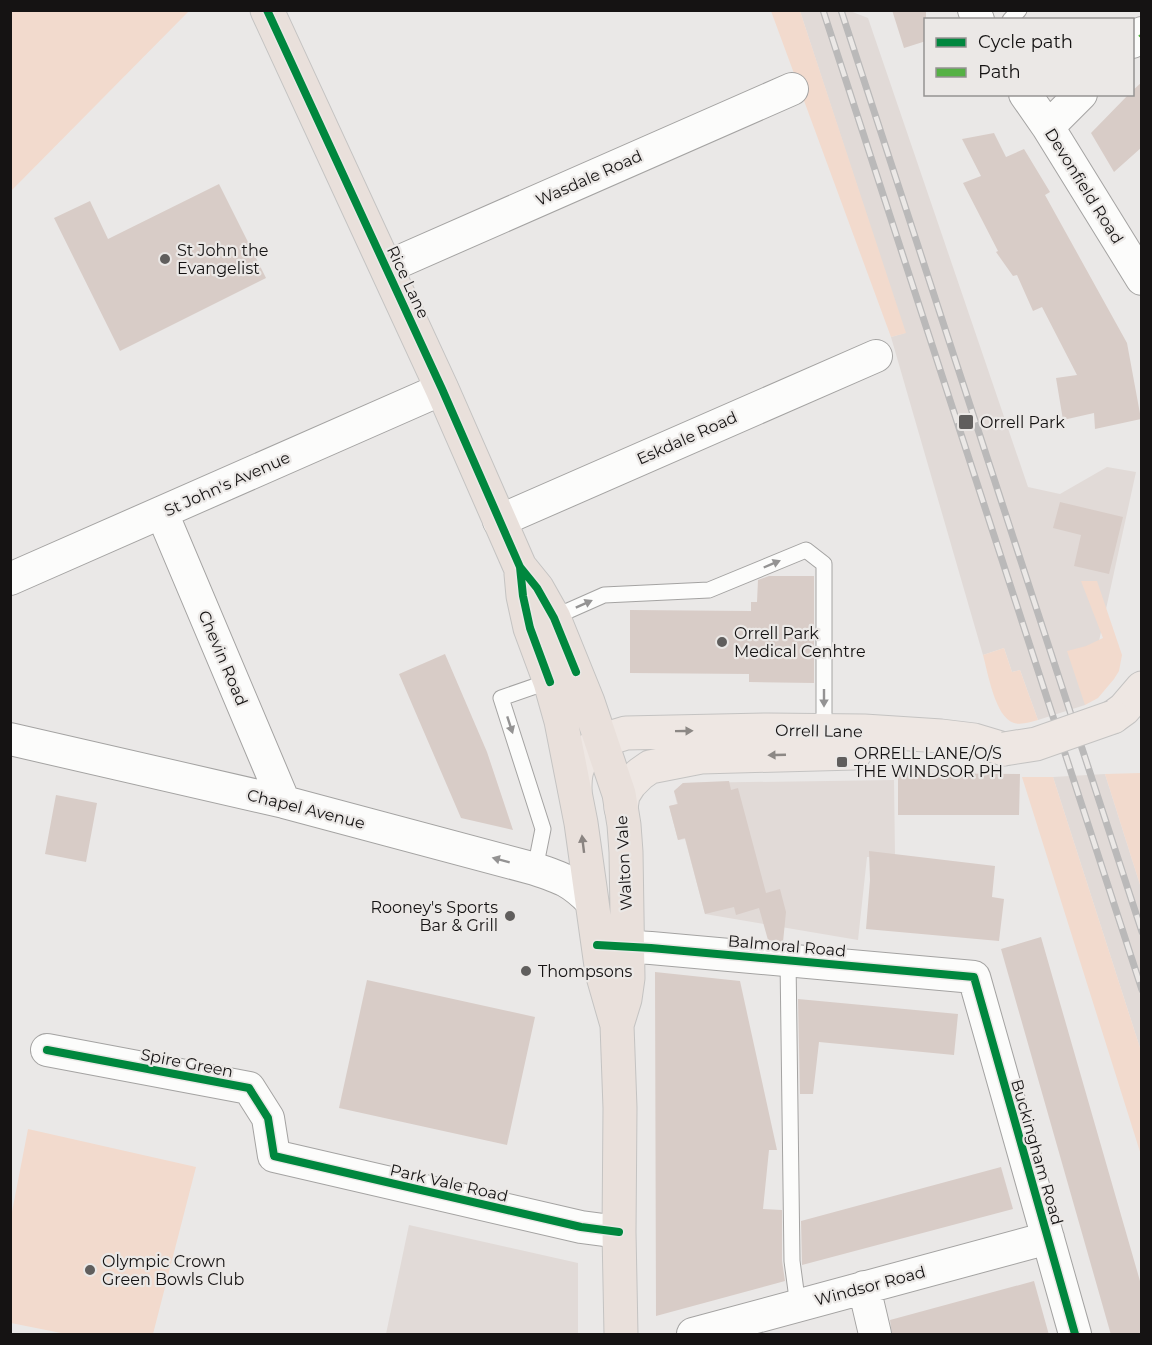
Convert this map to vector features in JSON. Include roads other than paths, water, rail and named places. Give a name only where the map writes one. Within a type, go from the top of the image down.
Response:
[{"type":"highway","name":"Rice Lane","points":[[267,10],[442,389],[520,567],[523,596],[542,623],[568,690]]},
{"type":"highway","name":"Walton Vale","points":[[568,690],[561,721],[575,790],[591,901],[612,945]]},
{"type":"highway","name":"Walton Vale","points":[[600,750],[619,794],[626,852],[604,982],[617,1024],[620,1108],[618,1232],[621,1335]]},
{"type":"main road","name":"Orrell Lane","points":[[568,690],[605,722],[633,732]]},
{"type":"main road","name":"Orrell Lane","points":[[568,690],[571,730],[580,741],[600,750],[616,763],[633,768],[701,757],[986,752],[1036,744],[1129,701]]},
{"type":"main road","name":"Orrell Lane","points":[[600,750],[607,738],[633,732],[768,730],[941,735],[974,740],[1004,749]]},
{"type":"main road","points":[[575,790],[577,771],[583,758],[600,750]]},
{"type":"main road","points":[[621,808],[630,784],[650,767]]},
{"type":"street","name":"Wasdale Road","points":[[387,267],[792,89]]},
{"type":"street","name":"Devonfield Road","points":[[1026,96],[1142,279]]},
{"type":"street","points":[[1048,127],[1079,96]]},
{"type":"street","name":"Eskdale Road","points":[[499,521],[876,356]]},
{"type":"street","name":"St John's Avenue","points":[[10,579],[442,389]]},
{"type":"street","name":"Chevin Road","points":[[162,513],[284,802]]},
{"type":"street","name":"Chapel Avenue","points":[[10,739],[284,802],[535,869],[562,877],[591,901]]},
{"type":"street","name":"Balmoral Road","points":[[612,945],[974,977]]},
{"type":"street","name":"Buckingham Road","points":[[974,977],[1075,1335]]},
{"type":"street","name":"Spire Green","points":[[47,1050],[249,1088],[268,1118],[274,1156]]},
{"type":"street","name":"Park Vale Road","points":[[274,1156],[581,1227],[618,1232]]},
{"type":"street","name":"Windsor Road","points":[[693,1335],[1048,1238]]},
{"type":"street","points":[[864,1287],[875,1335]]},
{"type":"lane","points":[[542,623],[604,595],[709,590],[806,549],[825,564],[824,731]]},
{"type":"lane","points":[[535,869],[543,829],[501,698],[568,690]]},
{"type":"lane","points":[[788,959],[792,1261],[798,1306]]},
{"type":"railway","points":[[823,10],[1142,990]]},
{"type":"railway","points":[[841,10],[1142,932]]},
{"type":"place","name":"St John the Evangelist","points":[[165,259]]},
{"type":"place","name":"Orrell Park","points":[[966,422]]},
{"type":"place","name":"Orrell Park Medical Cenhtre","points":[[722,642]]},
{"type":"place","name":"ORRELL LANE/O/S THE WINDSOR PH","points":[[842,762]]},
{"type":"place","name":"Rooney's Sports Bar & Grill","points":[[510,916]]},
{"type":"place","name":"Thompsons","points":[[526,971]]},
{"type":"place","name":"Olympic Crown Green Bowls Club","points":[[90,1270]]}]
